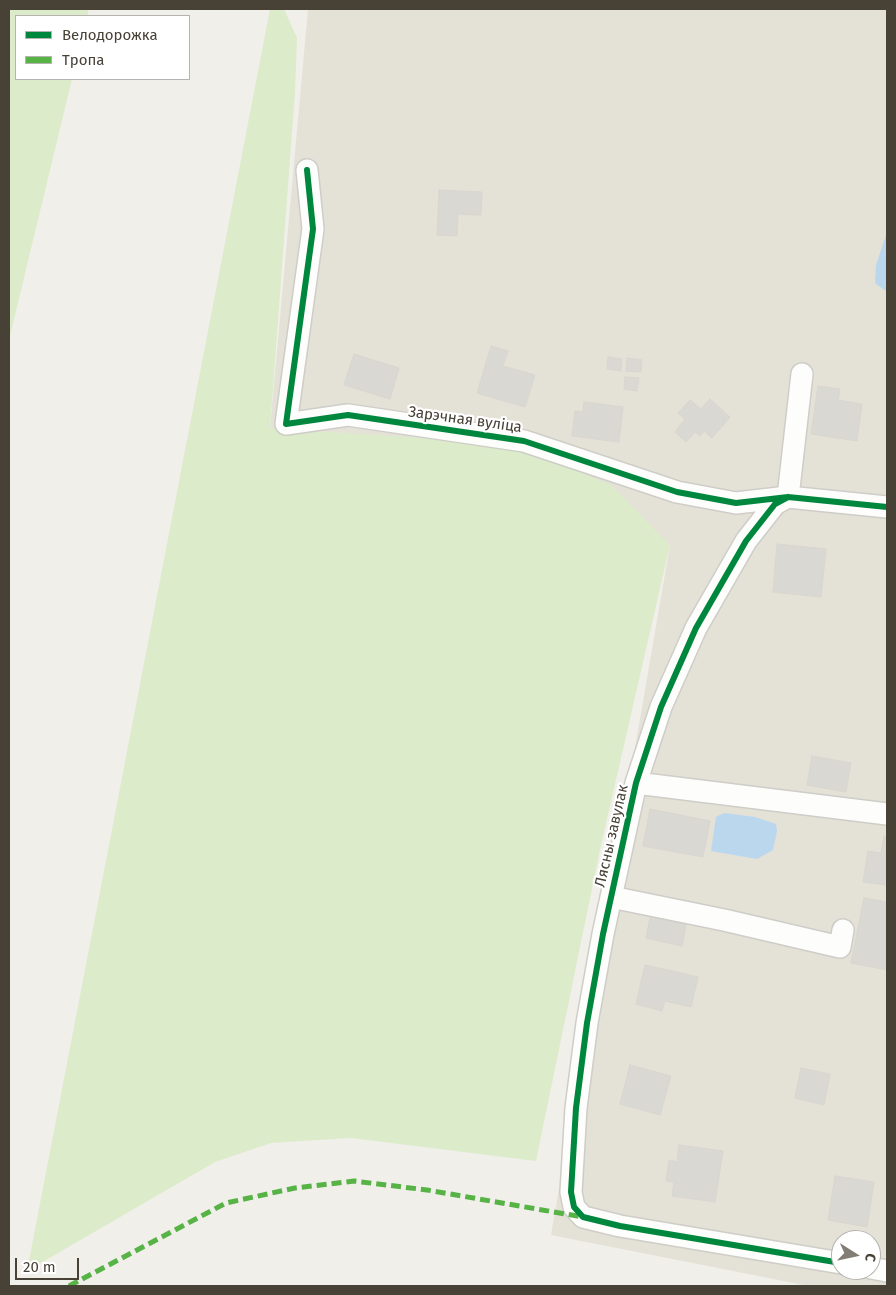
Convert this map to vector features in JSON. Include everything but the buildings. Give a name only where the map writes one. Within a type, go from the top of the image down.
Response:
[{"type":"street","name":"Зарэчная вуліца","points":[[307,170],[313,229],[286,424],[348,415],[524,441],[677,492],[736,503],[788,497],[887,507]]},
{"type":"street","points":[[788,497],[802,374]]},
{"type":"street","name":"Лясны завулак","points":[[788,497],[775,504],[746,541],[696,628],[661,707],[636,783],[610,897],[587,1023],[576,1108],[571,1192],[574,1207],[582,1217],[620,1226],[831,1261]]},
{"type":"street","points":[[636,783],[887,814]]},
{"type":"street","points":[[610,897],[724,920],[840,947],[843,930]]},
{"type":"shaded area","points":[[308,9],[887,9],[887,1286],[809,1286],[551,1235],[670,545],[270,428]]},
{"type":"green space","points":[[9,9],[89,9],[87,15],[15,15],[15,80],[72,80],[9,340]]},
{"type":"green space","points":[[270,9],[284,9],[297,38],[295,92],[270,428],[510,444],[611,485],[670,545],[601,845],[536,1161],[351,1138],[271,1143],[215,1162],[27,1271]]},
{"type":"water","points":[[886,235],[887,292],[875,283],[876,265]]},
{"type":"water","points":[[724,813],[755,817],[776,824],[777,831],[773,850],[757,859],[711,851],[716,817]]},
{"type":"marked path","points":[[69,1286],[226,1203],[295,1188],[354,1181],[427,1190],[583,1217]]},
{"type":"cycle path","points":[[307,170],[313,229],[286,424],[348,415],[524,441],[677,492],[736,503],[788,497],[887,507]]},
{"type":"cycle path","points":[[788,497],[775,504],[746,541],[696,628],[661,707],[636,783],[603,934],[587,1023],[576,1108],[571,1192],[574,1207],[583,1217],[620,1226],[831,1261]]}]
